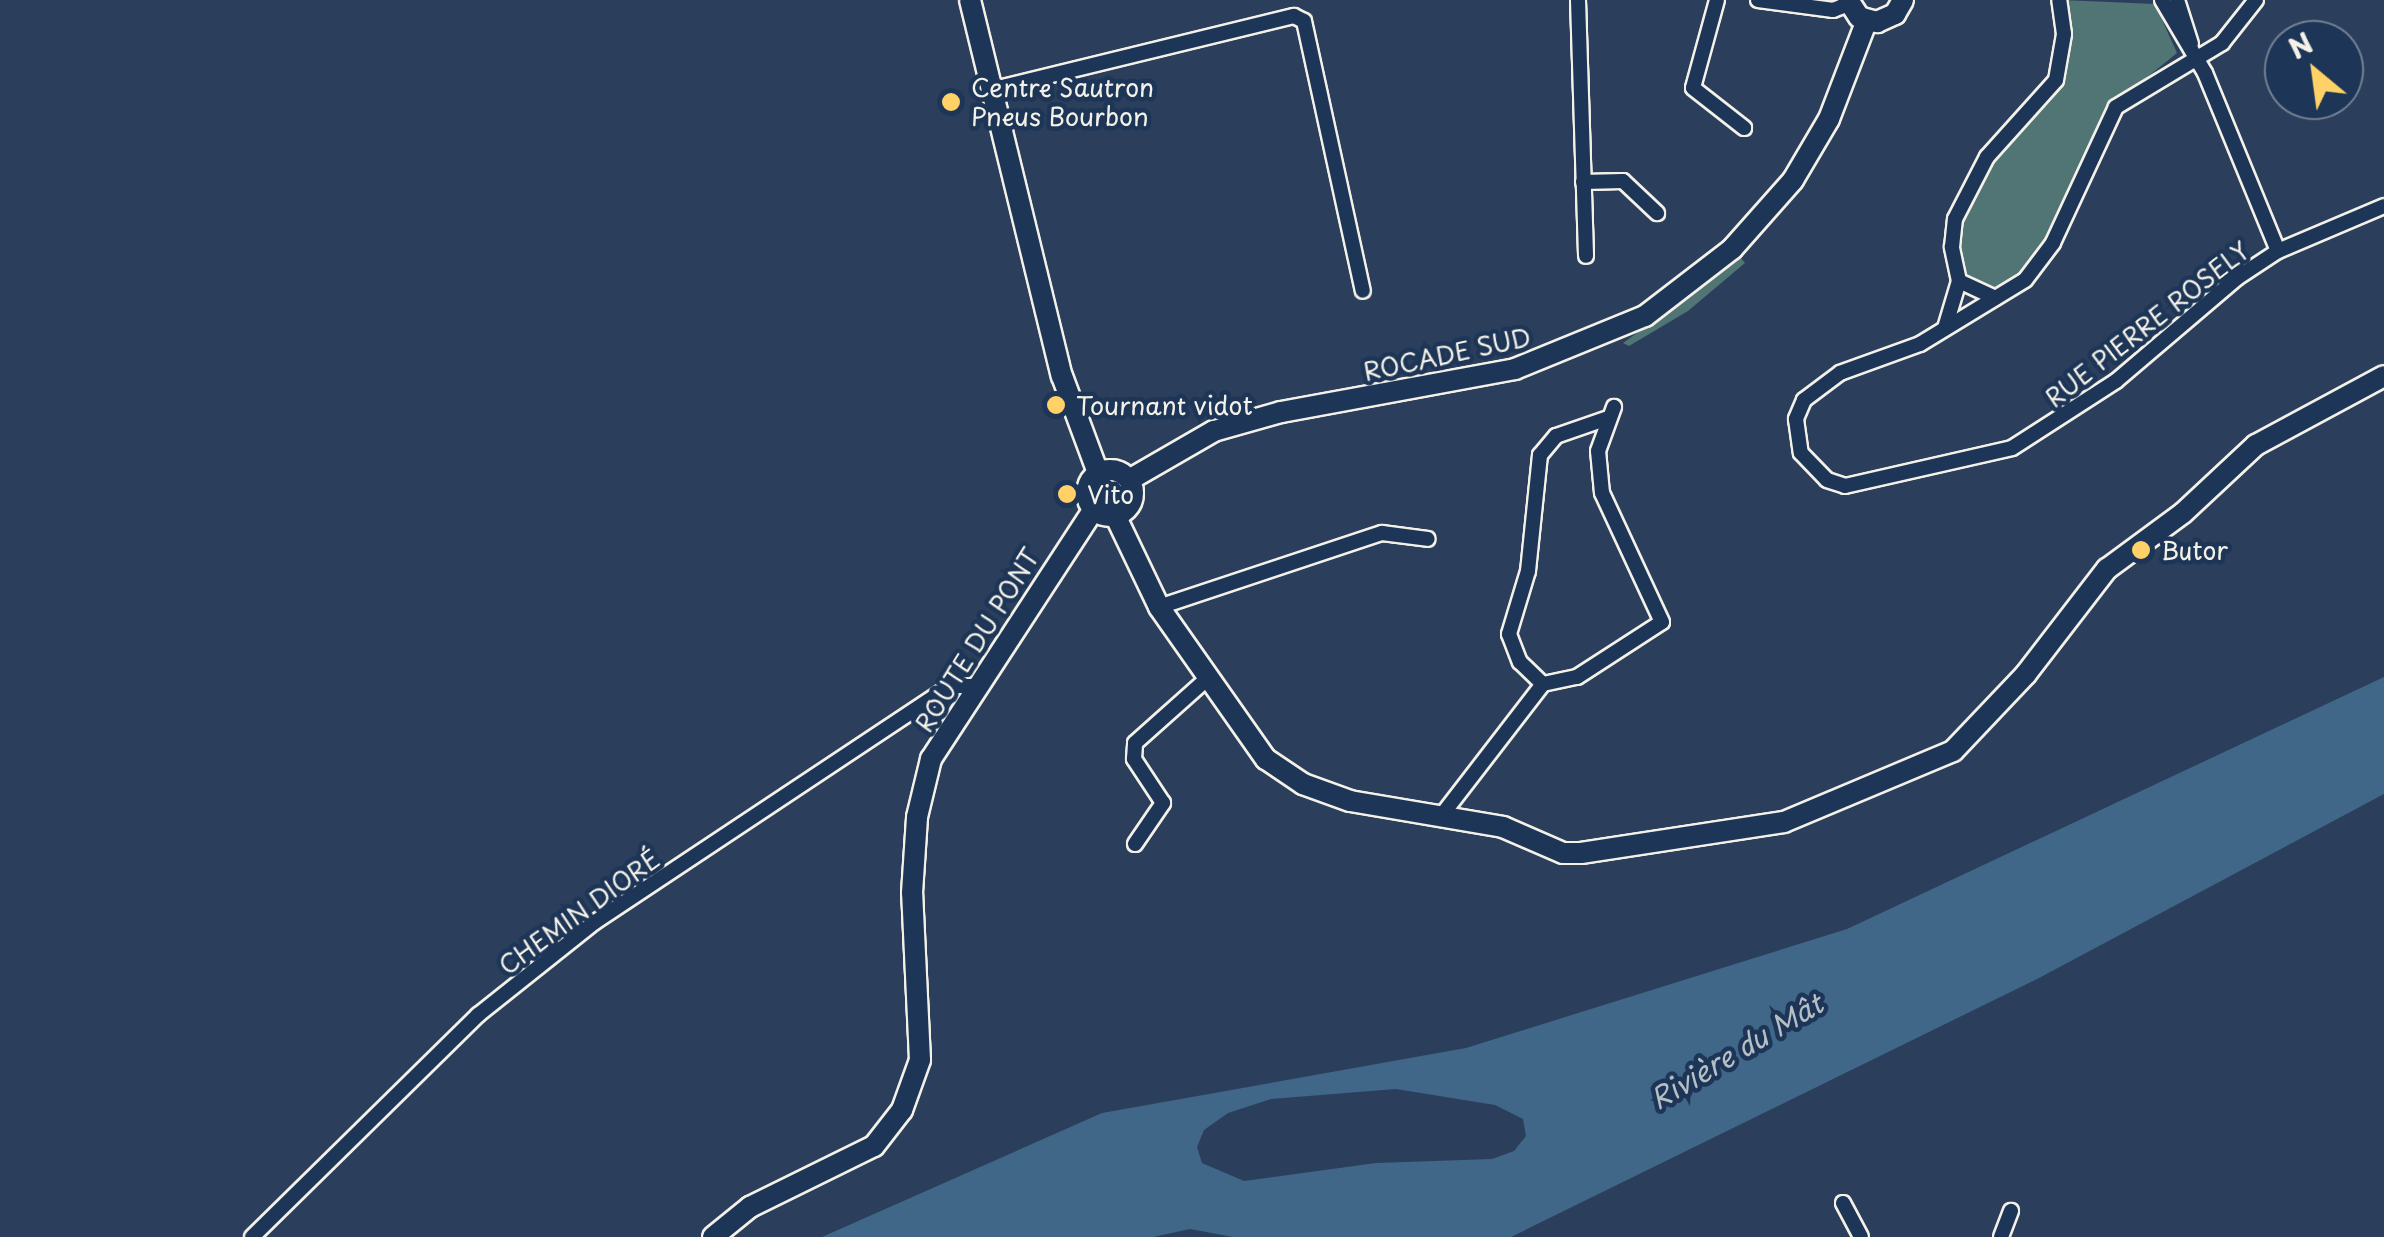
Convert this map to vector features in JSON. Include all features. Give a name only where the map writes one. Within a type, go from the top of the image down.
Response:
[{"type":"street","points":[[970,0],[1062,376],[1098,473]]},
{"type":"street","points":[[1578,0],[1586,256]]},
{"type":"street","points":[[1716,0],[1693,88],[1744,128]]},
{"type":"street","points":[[1758,0],[1833,10],[1848,2],[1867,20],[1886,20],[1903,0]]},
{"type":"street","points":[[1945,328],[1959,282],[1952,247],[1956,220],[1987,156],[2056,80],[2064,34],[2059,0]]},
{"type":"street","points":[[2162,0],[2191,44]]},
{"type":"street","points":[[2177,0],[2191,44],[2278,252]]},
{"type":"street","name":"RUE PIERRE ROSELY","points":[[2256,0],[2231,34],[2198,59],[2116,107],[2040,265],[1945,328],[1840,374],[1804,400],[1796,432],[1810,466],[1827,480],[1863,485],[1991,456],[2040,436],[2278,252],[2384,206]]},
{"type":"street","points":[[990,90],[1294,16],[1304,21],[1362,291]]},
{"type":"street","name":"ROCADE SUD","points":[[1129,480],[1214,431],[1516,368],[1646,316],[1732,250],[1792,180],[1829,119],[1867,20]]},
{"type":"street","points":[[1583,182],[1623,180],[1657,213]]},
{"type":"street","points":[[1959,282],[1995,298]]},
{"type":"street","points":[[1098,473],[1087,490],[1159,607],[1252,743],[1302,784],[1350,801],[1442,814],[1581,853],[1784,822],[1941,758],[1966,742],[2026,674],[2107,569],[2183,513],[2256,445],[2384,376]]},
{"type":"street","points":[[1442,814],[1543,684],[1577,677],[1662,622],[1602,493],[1598,451],[1611,413],[1556,436],[1540,455],[1528,571],[1509,634],[1520,662],[1543,684]]},
{"type":"street","points":[[1098,473],[1117,471],[1129,480],[1132,500],[1104,512]]},
{"type":"street","name":"ROUTE DU PONT","points":[[713,1237],[750,1207],[874,1146],[902,1110],[920,1060],[912,894],[916,817],[931,759],[976,686],[1104,512]]},
{"type":"street","points":[[1159,607],[1382,533],[1400,530],[1428,538]]},
{"type":"street","points":[[1135,844],[1163,803],[1134,759],[1135,742],[1208,678]]},
{"type":"street","name":"CHEMIN DIORÉ","points":[[252,1237],[478,1015],[594,922],[950,686],[976,686]]},
{"type":"street","points":[[1844,1203],[1861,1237]]},
{"type":"street","points":[[2001,1237],[2011,1211]]},
{"type":"green space","points":[[2062,0],[2155,4],[2177,53],[2103,113],[2049,243],[2032,270],[1992,290],[1965,279],[1957,251],[1966,207],[1989,162],[2059,86]]},
{"type":"green space","points":[[1741,258],[1745,263],[1688,311],[1629,346],[1623,343]]},
{"type":"water","name":"Rivière du Mât","points":[[2384,677],[2384,794],[2039,978],[1511,1237],[1233,1237],[1190,1229],[1153,1237],[822,1237],[1102,1113],[1466,1048],[1847,929]],"holes":[[[1396,1089],[1495,1105],[1523,1119],[1526,1136],[1514,1151],[1492,1159],[1376,1163],[1244,1181],[1202,1163],[1197,1147],[1204,1130],[1228,1113],[1271,1099]]]},
{"type":"place","name":"Centre Sautron Pneus Bourbon","points":[[951,102]]},
{"type":"place","name":"Tournant vidot","points":[[1056,405]]},
{"type":"place","name":"Vito","points":[[1067,494]]},
{"type":"place","name":"Butor","points":[[2141,550]]}]
